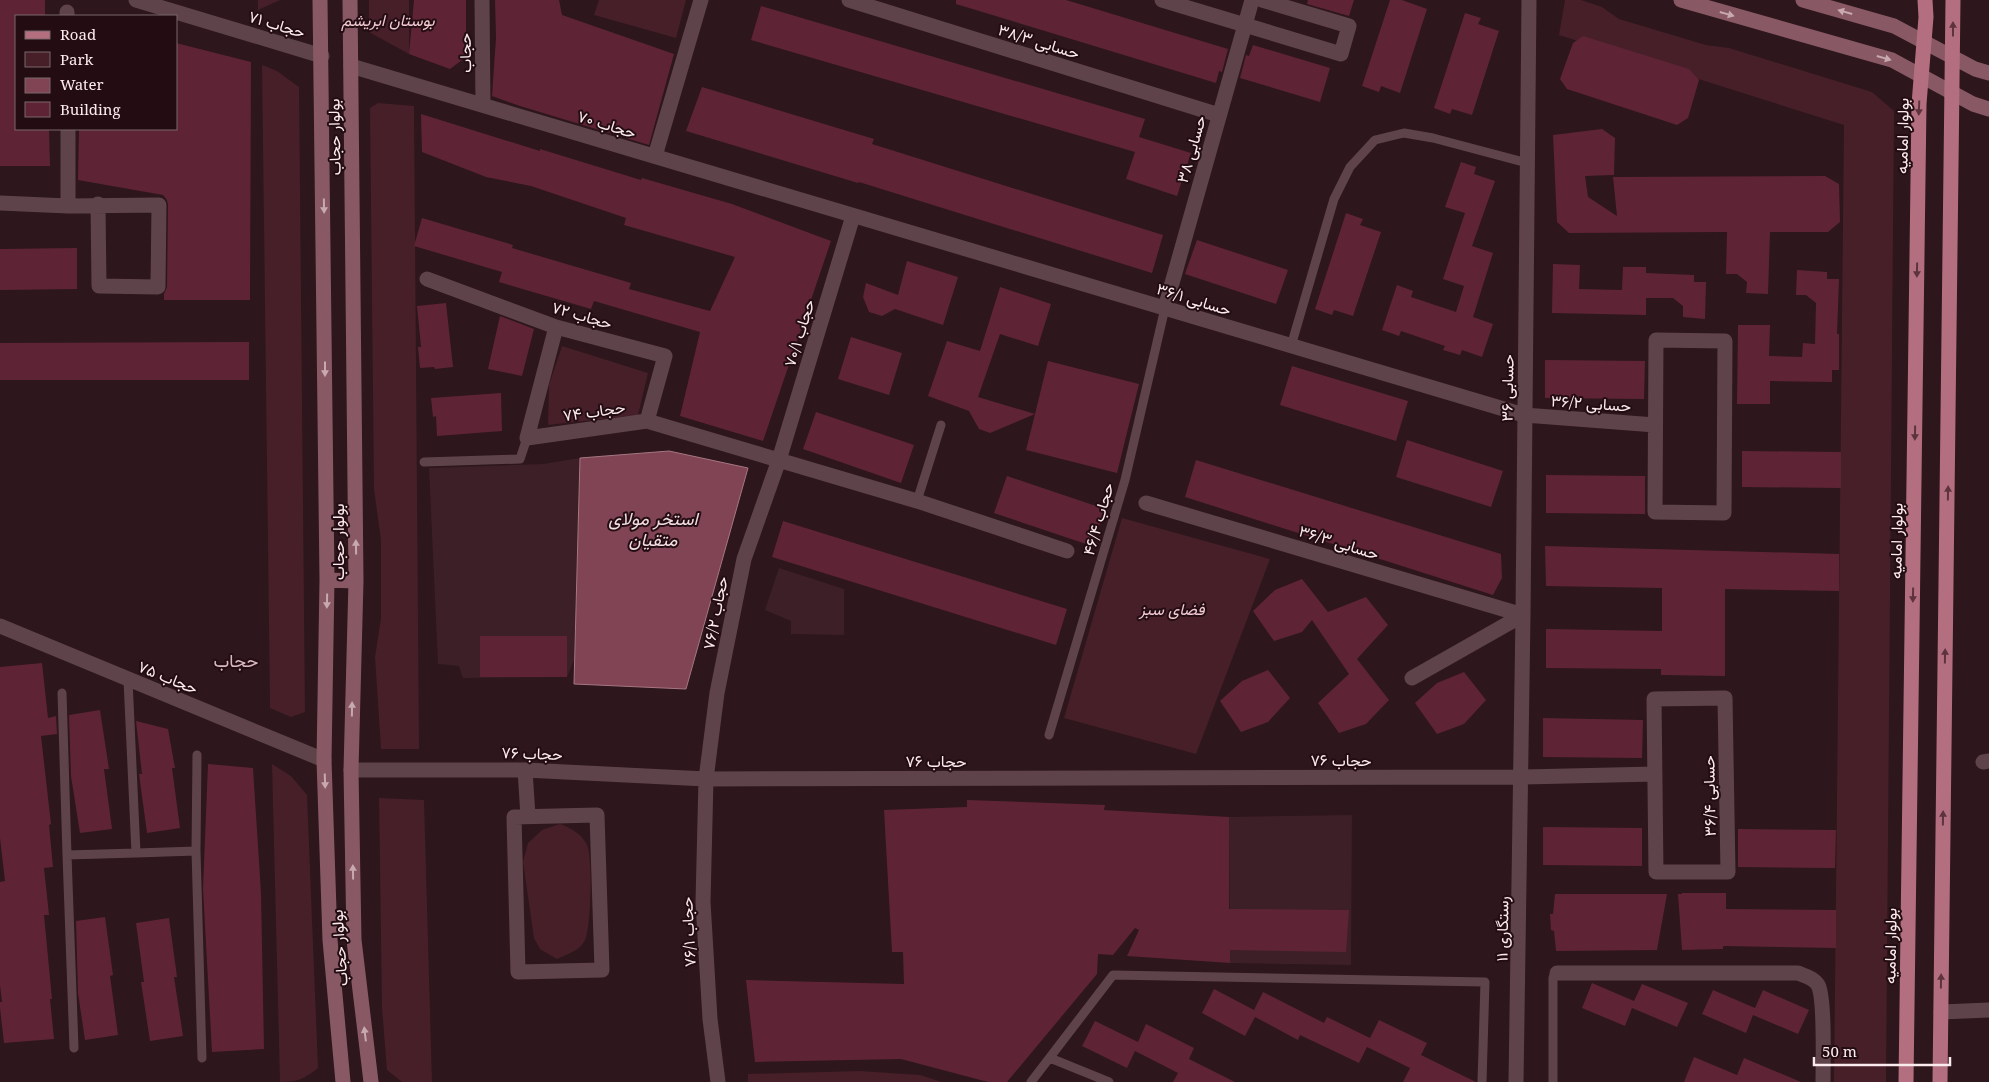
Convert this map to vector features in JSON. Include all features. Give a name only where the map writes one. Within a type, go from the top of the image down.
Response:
[{"type":"main road","name":"بولوار حجاب","points":[[320,0],[327,580],[324,760],[330,940],[343,1082]]},
{"type":"main road","name":"بولوار حجاب","points":[[350,0],[356,581],[351,770],[354,940],[371,1082]]},
{"type":"main road","points":[[1680,0],[1892,60],[1973,104],[1989,109]]},
{"type":"main road","points":[[1803,0],[1894,26],[1974,69],[1989,73]]},
{"type":"main road","name":"بولوار امامیه","points":[[1906,1082],[1921,76],[1925,0]]},
{"type":"main road","points":[[1940,1082],[1954,0]]},
{"type":"main road","points":[[327,580],[356,581]]},
{"type":"street","name":"حجاب ۷۱","points":[[136,0],[322,56]]},
{"type":"street","name":"حجاب","points":[[482,0],[483,106]]},
{"type":"street","points":[[655,156],[701,0]]},
{"type":"street","name":"حسابی ۳۸/۳","points":[[849,0],[1219,115]]},
{"type":"street","points":[[1162,0],[1341,54],[1349,26],[1262,0]]},
{"type":"street","name":"حسابی ۳۸","points":[[1165,308],[1252,0]]},
{"type":"street","name":"حسابی ۳۶","points":[[1521,776],[1529,0]]},
{"type":"street","name":"حجاب ۷۰","points":[[351,66],[853,216]]},
{"type":"street","points":[[68,130],[68,206]]},
{"type":"street","points":[[0,203],[68,206],[98,204],[159,205],[158,287],[99,286],[98,204]]},
{"type":"street","name":"حسابی ۳۶/۱","points":[[853,216],[1524,415]]},
{"type":"street","name":"حجاب ۷۰/۱","points":[[778,460],[853,216]]},
{"type":"street","name":"حجاب ۷۲","points":[[427,279],[556,327],[665,356],[647,421]]},
{"type":"street","points":[[527,438],[556,327]]},
{"type":"street","points":[[1656,340],[1725,340],[1724,513],[1655,512],[1655,425],[1656,340]]},
{"type":"street","name":"حسابی ۳۶/۲","points":[[1524,415],[1655,425]]},
{"type":"street","name":"حجاب ۷۴","points":[[527,438],[647,421],[916,502],[1066,551]]},
{"type":"street","name":"حجاب ۷۶/۲","points":[[706,779],[717,693],[744,559],[778,460]]},
{"type":"street","name":"حسابی ۳۶/۳","points":[[1146,503],[1523,615]]},
{"type":"street","points":[[1412,678],[1523,615]]},
{"type":"street","name":"حجاب ۷۵","points":[[0,626],[324,760]]},
{"type":"street","name":"حسابی ۳۶/۴","points":[[1725,698],[1728,872],[1656,872],[1655,774],[1654,699],[1725,698]]},
{"type":"street","name":"حجاب ۷۶","points":[[351,770],[525,770],[706,779],[1521,776]]},
{"type":"street","points":[[525,770],[528,816]]},
{"type":"street","points":[[1521,776],[1655,774]]},
{"type":"street","name":"رستگاری ۱۱","points":[[1516,1082],[1521,776]]},
{"type":"street","name":"حجاب ۷۶/۱","points":[[706,779],[703,902],[710,1019],[718,1082]]},
{"type":"street","points":[[597,815],[602,970],[518,972],[514,817],[528,816],[597,815]]},
{"type":"street","points":[[1557,973],[1798,974],[1810,977],[1818,985],[1821,1004],[1823,1082]]},
{"type":"street","points":[[1941,1012],[1989,1010]]},
{"type":"lane","points":[[1291,346],[1334,199],[1350,167],[1375,140],[1404,133],[1414,134],[1527,163]]},
{"type":"lane","name":"حجاب ۴۶/۴","points":[[1049,735],[1125,480],[1165,308]]},
{"type":"lane","points":[[916,502],[941,425]]},
{"type":"lane","points":[[424,462],[520,459],[527,438]]},
{"type":"lane","points":[[128,680],[136,853]]},
{"type":"lane","points":[[62,692],[74,1048]]},
{"type":"lane","points":[[197,755],[196,851],[202,1058]]},
{"type":"lane","points":[[67,856],[196,851]]},
{"type":"lane","points":[[1553,1082],[1553,978],[1557,973]]},
{"type":"lane","points":[[1031,1082],[1113,976],[1485,982],[1482,1082]]},
{"type":"lane","points":[[1050,1058],[1109,1082]]},
{"type":"shaded area","points":[[580,458],[574,660],[567,677],[463,678],[459,666],[438,664],[429,468],[543,464]]},
{"type":"shaded area","points":[[779,568],[844,589],[844,635],[791,634],[791,621],[765,610]]},
{"type":"shaded area","points":[[1352,815],[1351,965],[1230,963],[1229,817]]},
{"type":"green space","points":[[258,0],[280,0],[258,10]]},
{"type":"green space","name":"بوستان ابریشم","points":[[369,0],[409,0],[409,54],[369,32]]},
{"type":"green space","points":[[599,0],[686,0],[676,38],[594,15]]},
{"type":"green space","points":[[1565,0],[1581,0],[1602,7],[1619,19],[1706,45],[1729,48],[1872,92],[1894,111],[1886,1082],[1834,1082],[1844,125],[1559,35]]},
{"type":"green space","points":[[262,65],[277,71],[299,87],[305,712],[291,717],[270,708]]},
{"type":"green space","points":[[378,103],[414,106],[419,749],[381,749],[375,657],[381,618],[381,541],[374,489],[370,108]]},
{"type":"green space","points":[[562,346],[648,373],[638,415],[548,425],[549,385]]},
{"type":"green space","name":"فضای سبز","points":[[1122,518],[1270,559],[1196,754],[1064,718]]},
{"type":"green space","points":[[272,764],[291,776],[307,795],[318,1068],[300,1079],[286,1082],[280,1082]]},
{"type":"green space","points":[[379,798],[424,800],[432,1082],[402,1082],[387,1070],[382,1008]]},
{"type":"green space","points":[[560,824],[576,832],[587,845],[590,863],[590,892],[589,922],[585,940],[577,950],[557,959],[540,949],[534,938],[523,862],[528,843],[542,830]]},
{"type":"green space","points":[[860,1071],[920,1075],[942,1082],[748,1082],[748,1074]]},
{"type":"water","name":"استخر مولای متقیان","points":[[669,451],[748,468],[686,689],[574,684],[580,458]]},
{"type":"building","points":[[0,0],[45,0],[45,15],[15,15],[15,130],[49,130],[50,166],[0,166]]},
{"type":"building","points":[[414,0],[466,0],[466,57],[450,69],[409,54]]},
{"type":"building","points":[[495,0],[559,0],[562,15],[674,54],[649,145],[492,96],[496,38]]},
{"type":"building","points":[[956,0],[1066,0],[1228,49],[1222,72],[1219,71],[1216,83],[956,4]]},
{"type":"building","points":[[1308,0],[1354,0],[1349,16],[1307,4]]},
{"type":"building","points":[[1390,0],[1402,0],[1427,9],[1400,93],[1381,86],[1379,92],[1362,86]]},
{"type":"building","points":[[761,6],[1145,119],[1139,137],[1191,153],[1177,196],[1126,179],[1135,152],[751,40]]},
{"type":"building","points":[[1465,13],[1481,18],[1478,24],[1499,31],[1472,115],[1452,109],[1450,114],[1434,108]]},
{"type":"building","points":[[1583,36],[1689,69],[1699,80],[1688,118],[1677,125],[1567,89],[1560,79],[1573,43]]},
{"type":"building","points":[[178,44],[251,62],[250,300],[164,300],[167,287],[167,200],[163,195],[78,180],[79,130],[178,130]]},
{"type":"building","points":[[1253,45],[1330,68],[1320,102],[1240,78],[1246,55],[1249,56]]},
{"type":"building","points":[[702,87],[874,139],[872,144],[1163,235],[1152,273],[859,182],[686,131]]},
{"type":"building","points":[[421,114],[540,151],[540,149],[641,180],[642,178],[732,204],[831,241],[763,441],[680,416],[700,332],[594,301],[591,309],[499,282],[502,272],[414,246],[422,218],[513,245],[512,248],[631,283],[629,289],[710,311],[735,257],[624,225],[626,218],[531,186],[486,177],[422,152]]},
{"type":"building","points":[[1602,129],[1615,138],[1614,175],[1585,176],[1588,197],[1617,216],[1613,177],[1825,176],[1839,184],[1840,222],[1828,232],[1770,232],[1768,294],[1746,293],[1747,282],[1737,274],[1726,274],[1727,232],[1569,233],[1557,222],[1553,135]]},
{"type":"building","points":[[1461,162],[1476,167],[1474,174],[1495,181],[1472,246],[1493,253],[1473,317],[1493,324],[1482,357],[1462,350],[1460,355],[1443,350],[1445,346],[1401,331],[1399,336],[1382,330],[1397,285],[1413,291],[1411,297],[1456,312],[1464,286],[1443,279],[1465,213],[1445,207]]},
{"type":"building","points":[[1346,213],[1363,219],[1360,225],[1381,232],[1353,316],[1334,310],[1332,315],[1315,309]]},
{"type":"building","points":[[1197,240],[1288,270],[1276,304],[1185,274]]},
{"type":"building","points":[[77,248],[77,289],[0,290],[0,249]]},
{"type":"building","points":[[907,261],[958,277],[943,325],[895,309],[882,316],[869,312],[863,297],[866,283],[898,295]]},
{"type":"building","points":[[1553,264],[1580,265],[1579,289],[1622,290],[1623,267],[1646,267],[1646,273],[1694,275],[1694,282],[1706,282],[1705,319],[1683,317],[1683,306],[1673,298],[1646,298],[1646,315],[1552,313]]},
{"type":"building","points":[[1797,270],[1827,272],[1827,279],[1839,279],[1837,334],[1839,334],[1839,370],[1832,370],[1832,382],[1770,381],[1770,404],[1737,404],[1738,325],[1770,325],[1769,356],[1802,357],[1803,343],[1815,344],[1816,303],[1806,295],[1796,295]]},
{"type":"building","points":[[1000,287],[1051,304],[1038,346],[1000,334],[978,397],[1035,414],[990,433],[979,429],[969,411],[928,396],[947,341],[980,351]]},
{"type":"building","points":[[446,303],[453,367],[420,368],[418,347],[421,347],[417,306]]},
{"type":"building","points":[[500,316],[534,329],[522,376],[488,369]]},
{"type":"building","points":[[851,337],[902,353],[889,395],[838,379]]},
{"type":"building","points":[[249,342],[249,380],[0,380],[0,343]]},
{"type":"building","points":[[1545,360],[1645,361],[1644,399],[1545,398]]},
{"type":"building","points":[[1048,361],[1139,384],[1117,473],[1026,450]]},
{"type":"building","points":[[1292,366],[1408,401],[1396,441],[1280,405]]},
{"type":"building","points":[[501,393],[502,431],[437,436],[436,416],[433,417],[431,398]]},
{"type":"building","points":[[816,412],[914,445],[901,483],[803,449]]},
{"type":"building","points":[[1407,440],[1503,471],[1491,507],[1396,477]]},
{"type":"building","points":[[1742,451],[1841,452],[1841,488],[1742,487]]},
{"type":"building","points":[[1196,460],[1501,554],[1502,578],[1493,595],[1185,497]]},
{"type":"building","points":[[1546,475],[1645,476],[1645,514],[1546,513]]},
{"type":"building","points":[[1007,476],[1105,509],[1092,546],[994,513]]},
{"type":"building","points":[[783,521],[1067,609],[1056,645],[772,557]]},
{"type":"building","points":[[1545,546],[1839,554],[1839,591],[1725,589],[1725,676],[1661,675],[1661,669],[1546,668],[1546,629],[1662,631],[1662,588],[1546,586]]},
{"type":"building","points":[[1302,579],[1328,612],[1366,597],[1388,625],[1357,659],[1389,700],[1366,724],[1339,733],[1318,703],[1349,674],[1312,620],[1302,632],[1274,641],[1253,611],[1275,590]]},
{"type":"building","points":[[480,636],[567,636],[567,677],[480,677]]},
{"type":"building","points":[[42,663],[48,718],[56,716],[57,734],[41,736],[51,824],[49,825],[53,867],[44,868],[49,915],[44,915],[54,1039],[4,1043],[0,1008],[0,1002],[2,1002],[0,985],[0,882],[5,881],[0,838],[0,667]]},
{"type":"building","points":[[1268,670],[1290,698],[1268,722],[1241,732],[1220,701],[1242,681]]},
{"type":"building","points":[[1464,672],[1486,700],[1464,724],[1437,734],[1415,703],[1437,683]]},
{"type":"building","points":[[100,710],[109,769],[104,769],[112,829],[80,833],[71,776],[69,715]]},
{"type":"building","points":[[1543,718],[1643,720],[1642,758],[1543,757]]},
{"type":"building","points":[[136,721],[168,729],[175,768],[172,768],[180,828],[147,833],[139,774],[142,774]]},
{"type":"building","points":[[208,764],[253,768],[261,893],[264,1049],[212,1052],[203,889]]},
{"type":"building","points":[[967,800],[1105,805],[1104,810],[1229,817],[1229,909],[1349,910],[1346,952],[1230,950],[1230,963],[1127,956],[1139,930],[1135,928],[1113,955],[1098,954],[1097,974],[1007,1082],[988,1082],[901,1059],[755,1062],[746,980],[904,984],[903,952],[892,952],[884,810],[967,807]]},
{"type":"building","points":[[1543,827],[1642,828],[1642,866],[1543,865]]},
{"type":"building","points":[[1738,829],[1836,830],[1835,868],[1738,867]]},
{"type":"building","points":[[1726,893],[1726,909],[1836,910],[1836,948],[1723,946],[1723,949],[1682,950],[1678,894]]},
{"type":"building","points":[[1555,894],[1667,894],[1657,950],[1556,951],[1554,931],[1551,930],[1550,914],[1553,914]]},
{"type":"building","points":[[105,917],[113,975],[110,976],[118,1035],[85,1040],[78,993],[76,921]]},
{"type":"building","points":[[169,918],[177,977],[174,977],[183,1036],[150,1041],[141,982],[144,982],[136,923]]},
{"type":"building","points":[[1592,983],[1634,1001],[1642,984],[1688,1003],[1677,1027],[1632,1008],[1625,1026],[1582,1008]]},
{"type":"building","points":[[1214,989],[1254,1010],[1263,992],[1324,1023],[1327,1017],[1370,1038],[1379,1020],[1427,1043],[1421,1055],[1476,1082],[1403,1082],[1410,1068],[1367,1047],[1359,1063],[1300,1035],[1298,1040],[1255,1017],[1245,1036],[1202,1013]]},
{"type":"building","points":[[1713,990],[1755,1008],[1763,990],[1809,1010],[1798,1034],[1753,1015],[1746,1033],[1702,1014]]},
{"type":"building","points":[[1095,1021],[1138,1042],[1146,1024],[1194,1048],[1189,1059],[1235,1082],[1173,1082],[1178,1073],[1135,1051],[1127,1068],[1082,1046]]},
{"type":"building","points":[[1694,1057],[1737,1075],[1744,1058],[1801,1082],[1684,1082]]},
{"type":"district","name":"حجاب","points":[[236,660]]}]
